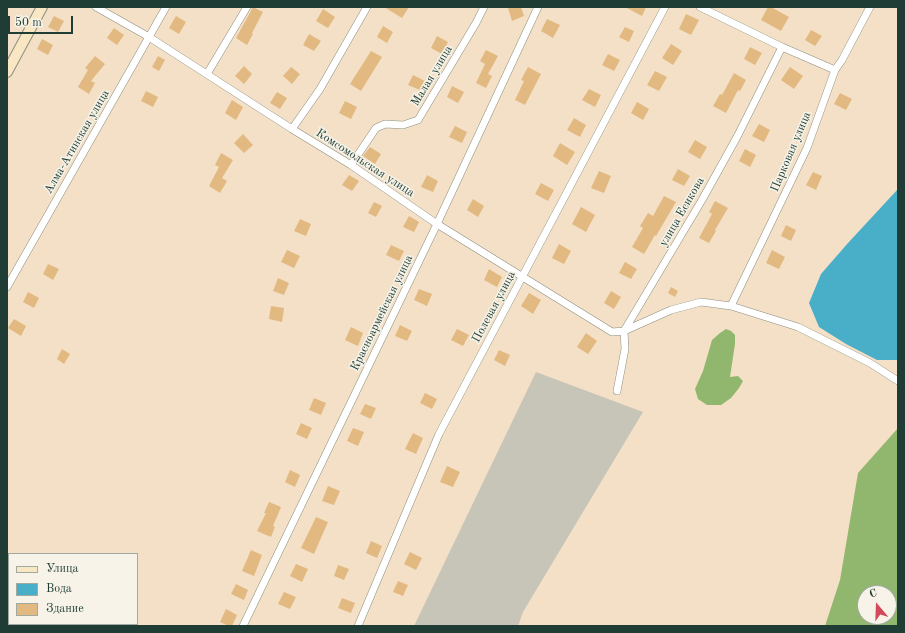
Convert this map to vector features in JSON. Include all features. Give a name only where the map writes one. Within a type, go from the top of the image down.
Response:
[{"type":"street","points":[[7,72],[42,7]]},
{"type":"street","name":"Комсомольская улица","points":[[96,7],[150,37],[292,129],[351,165],[438,224],[612,332],[624,331]]},
{"type":"street","name":"Алма-Атинская улица","points":[[7,287],[166,7]]},
{"type":"street","points":[[207,74],[247,7]]},
{"type":"street","points":[[292,129],[320,89],[367,7]]},
{"type":"street","name":"Малая улица","points":[[351,165],[376,128],[385,124],[403,125],[418,120],[484,7]]},
{"type":"street","name":"Красноармейская улица","points":[[244,626],[438,224],[538,7]]},
{"type":"street","name":"Полевая улица","points":[[358,626],[439,434],[665,7]]},
{"type":"street","points":[[700,7],[782,47],[835,70]]},
{"type":"street","name":"Парковая улица","points":[[731,306],[807,148],[835,70],[842,60],[870,7]]},
{"type":"street","name":"улица Есикова","points":[[624,331],[730,150],[782,47]]},
{"type":"street","points":[[617,391],[625,349],[624,331],[671,310],[701,302],[731,306],[798,327],[870,363],[898,381]]},
{"type":"shaded area","points":[[536,372],[643,412],[523,612],[518,626],[414,626]]},
{"type":"green space","points":[[726,329],[735,335],[730,377],[738,376],[743,381],[731,398],[721,405],[707,405],[698,399],[695,389],[703,371],[712,340]]},
{"type":"green space","points":[[898,428],[898,626],[825,626],[840,580],[858,473]]},
{"type":"water","points":[[898,189],[898,360],[877,360],[846,344],[819,327],[809,303],[821,274]]},
{"type":"building","points":[[253,7],[263,12],[247,45],[236,38]]},
{"type":"building","points":[[384,7],[409,7],[402,18]]},
{"type":"building","points":[[521,7],[524,16],[512,21],[508,8]]},
{"type":"building","points":[[625,7],[646,7],[642,16]]},
{"type":"building","points":[[768,7],[771,7],[789,17],[781,31],[761,20]]},
{"type":"building","points":[[323,9],[335,17],[328,28],[316,21]]},
{"type":"building","points":[[686,14],[699,20],[691,35],[679,29]]},
{"type":"building","points":[[54,16],[64,21],[58,32],[48,27]]},
{"type":"building","points":[[176,16],[186,22],[179,34],[169,28]]},
{"type":"building","points":[[547,19],[560,25],[553,38],[541,31]]},
{"type":"building","points":[[383,26],[393,32],[387,43],[377,37]]},
{"type":"building","points":[[625,27],[634,31],[629,42],[619,37]]},
{"type":"building","points":[[114,28],[124,35],[117,45],[107,38]]},
{"type":"building","points":[[811,30],[822,36],[815,46],[805,40]]},
{"type":"building","points":[[309,34],[321,41],[314,51],[303,45]]},
{"type":"building","points":[[437,36],[448,42],[442,54],[431,48]]},
{"type":"building","points":[[42,39],[53,45],[48,55],[37,49]]},
{"type":"building","points":[[671,44],[682,51],[673,65],[662,58]]},
{"type":"building","points":[[750,47],[762,53],[755,65],[744,59]]},
{"type":"building","points":[[486,50],[498,56],[488,74],[492,76],[486,88],[476,83],[485,64],[480,61]]},
{"type":"building","points":[[371,51],[382,57],[361,91],[350,84]]},
{"type":"building","points":[[608,54],[620,60],[614,71],[602,65]]},
{"type":"building","points":[[95,56],[105,64],[91,81],[95,83],[89,94],[78,87],[88,70],[85,68]]},
{"type":"building","points":[[158,56],[165,60],[159,71],[152,67]]},
{"type":"building","points":[[244,66],[252,74],[244,84],[235,76]]},
{"type":"building","points":[[291,67],[300,74],[292,84],[283,76]]},
{"type":"building","points":[[528,67],[541,74],[525,105],[515,100],[524,81],[521,80]]},
{"type":"building","points":[[790,67],[803,76],[794,89],[781,80]]},
{"type":"building","points":[[655,71],[667,77],[659,91],[647,85]]},
{"type":"building","points":[[734,73],[746,80],[740,91],[738,90],[726,113],[713,106],[720,94],[722,95]]},
{"type":"building","points":[[413,75],[425,81],[420,90],[408,85]]},
{"type":"building","points":[[452,86],[464,92],[458,103],[447,97]]},
{"type":"building","points":[[589,89],[601,95],[595,107],[582,100]]},
{"type":"building","points":[[146,91],[158,97],[153,107],[141,101]]},
{"type":"building","points":[[277,92],[287,98],[280,109],[270,103]]},
{"type":"building","points":[[840,93],[852,99],[846,110],[834,104]]},
{"type":"building","points":[[232,100],[243,107],[236,120],[225,113]]},
{"type":"building","points":[[345,101],[357,107],[351,119],[339,113]]},
{"type":"building","points":[[637,102],[649,109],[643,120],[631,113]]},
{"type":"building","points":[[574,118],[586,125],[580,137],[567,130]]},
{"type":"building","points":[[759,124],[770,130],[764,142],[752,136]]},
{"type":"building","points":[[455,126],[467,132],[462,143],[449,137]]},
{"type":"building","points":[[243,134],[253,145],[244,153],[234,143]]},
{"type":"building","points":[[695,140],[707,147],[700,159],[688,152]]},
{"type":"building","points":[[560,143],[575,152],[567,165],[553,156]]},
{"type":"building","points":[[370,147],[381,154],[375,164],[363,156]]},
{"type":"building","points":[[745,149],[756,155],[750,167],[739,161]]},
{"type":"building","points":[[221,153],[233,160],[222,178],[227,181],[220,193],[209,186],[219,167],[215,165]]},
{"type":"building","points":[[678,169],[690,176],[684,186],[672,180]]},
{"type":"building","points":[[599,171],[611,176],[604,193],[591,188]]},
{"type":"building","points":[[813,172],[822,176],[816,190],[806,185]]},
{"type":"building","points":[[349,175],[359,181],[352,191],[342,185]]},
{"type":"building","points":[[427,175],[438,181],[433,192],[421,187]]},
{"type":"building","points":[[541,183],[554,190],[548,201],[535,194]]},
{"type":"building","points":[[664,196],[676,202],[644,254],[632,247],[643,228],[640,226],[648,213],[653,216]]},
{"type":"building","points":[[473,199],[484,206],[478,217],[467,210]]},
{"type":"building","points":[[715,201],[728,208],[709,243],[699,238],[712,214],[709,212]]},
{"type":"building","points":[[374,202],[382,206],[376,217],[368,213]]},
{"type":"building","points":[[581,207],[595,215],[586,232],[572,224]]},
{"type":"building","points":[[409,216],[419,222],[414,232],[403,227]]},
{"type":"building","points":[[300,219],[311,224],[306,236],[294,231]]},
{"type":"building","points":[[786,225],[796,230],[791,241],[781,236]]},
{"type":"building","points":[[559,244],[571,251],[564,264],[552,258]]},
{"type":"building","points":[[391,245],[404,251],[399,261],[386,255]]},
{"type":"building","points":[[287,250],[300,256],[294,268],[281,262]]},
{"type":"building","points":[[772,250],[785,257],[779,269],[766,263]]},
{"type":"building","points":[[625,262],[637,269],[631,279],[619,273]]},
{"type":"building","points":[[48,264],[59,269],[53,280],[43,274]]},
{"type":"building","points":[[489,269],[502,277],[497,287],[484,280]]},
{"type":"building","points":[[278,278],[289,283],[284,295],[273,291]]},
{"type":"building","points":[[671,287],[678,291],[675,297],[668,293]]},
{"type":"building","points":[[419,289],[432,294],[427,306],[414,300]]},
{"type":"building","points":[[611,291],[621,297],[614,309],[604,303]]},
{"type":"building","points":[[28,292],[39,298],[34,308],[23,302]]},
{"type":"building","points":[[529,293],[541,300],[533,314],[521,306]]},
{"type":"building","points":[[271,306],[284,308],[282,322],[269,319]]},
{"type":"building","points":[[14,319],[26,326],[21,336],[8,328]]},
{"type":"building","points":[[400,325],[412,331],[407,341],[395,336]]},
{"type":"building","points":[[351,327],[363,333],[358,346],[345,340]]},
{"type":"building","points":[[457,329],[469,335],[463,346],[451,340]]},
{"type":"building","points":[[586,333],[597,341],[588,354],[577,347]]},
{"type":"building","points":[[62,349],[70,354],[64,364],[57,359]]},
{"type":"building","points":[[499,350],[510,355],[505,366],[494,360]]},
{"type":"building","points":[[425,393],[437,399],[432,409],[420,403]]},
{"type":"building","points":[[314,398],[326,403],[321,415],[309,410]]},
{"type":"building","points":[[365,404],[376,408],[371,419],[360,414]]},
{"type":"building","points":[[301,423],[312,428],[307,439],[296,434]]},
{"type":"building","points":[[353,428],[364,432],[358,446],[347,441]]},
{"type":"building","points":[[413,433],[423,438],[416,454],[405,449]]},
{"type":"building","points":[[447,466],[460,472],[453,487],[440,482]]},
{"type":"building","points":[[290,470],[300,475],[295,487],[285,482]]},
{"type":"building","points":[[328,486],[340,491],[334,505],[322,501]]},
{"type":"building","points":[[269,502],[281,507],[273,526],[275,527],[271,537],[257,531],[266,513],[264,513]]},
{"type":"building","points":[[316,517],[328,522],[314,554],[301,548]]},
{"type":"building","points":[[371,541],[382,546],[377,558],[366,553]]},
{"type":"building","points":[[251,550],[262,555],[254,576],[242,571]]},
{"type":"building","points":[[410,552],[422,558],[416,570],[404,564]]},
{"type":"building","points":[[296,564],[308,569],[302,582],[290,576]]},
{"type":"building","points":[[338,565],[349,569],[344,580],[334,576]]},
{"type":"building","points":[[398,581],[408,585],[403,596],[393,592]]},
{"type":"building","points":[[236,584],[248,590],[244,600],[231,594]]},
{"type":"building","points":[[284,592],[296,597],[290,609],[278,604]]},
{"type":"building","points":[[342,598],[355,603],[351,613],[338,608]]},
{"type":"building","points":[[226,609],[237,615],[232,626],[220,622]]}]
